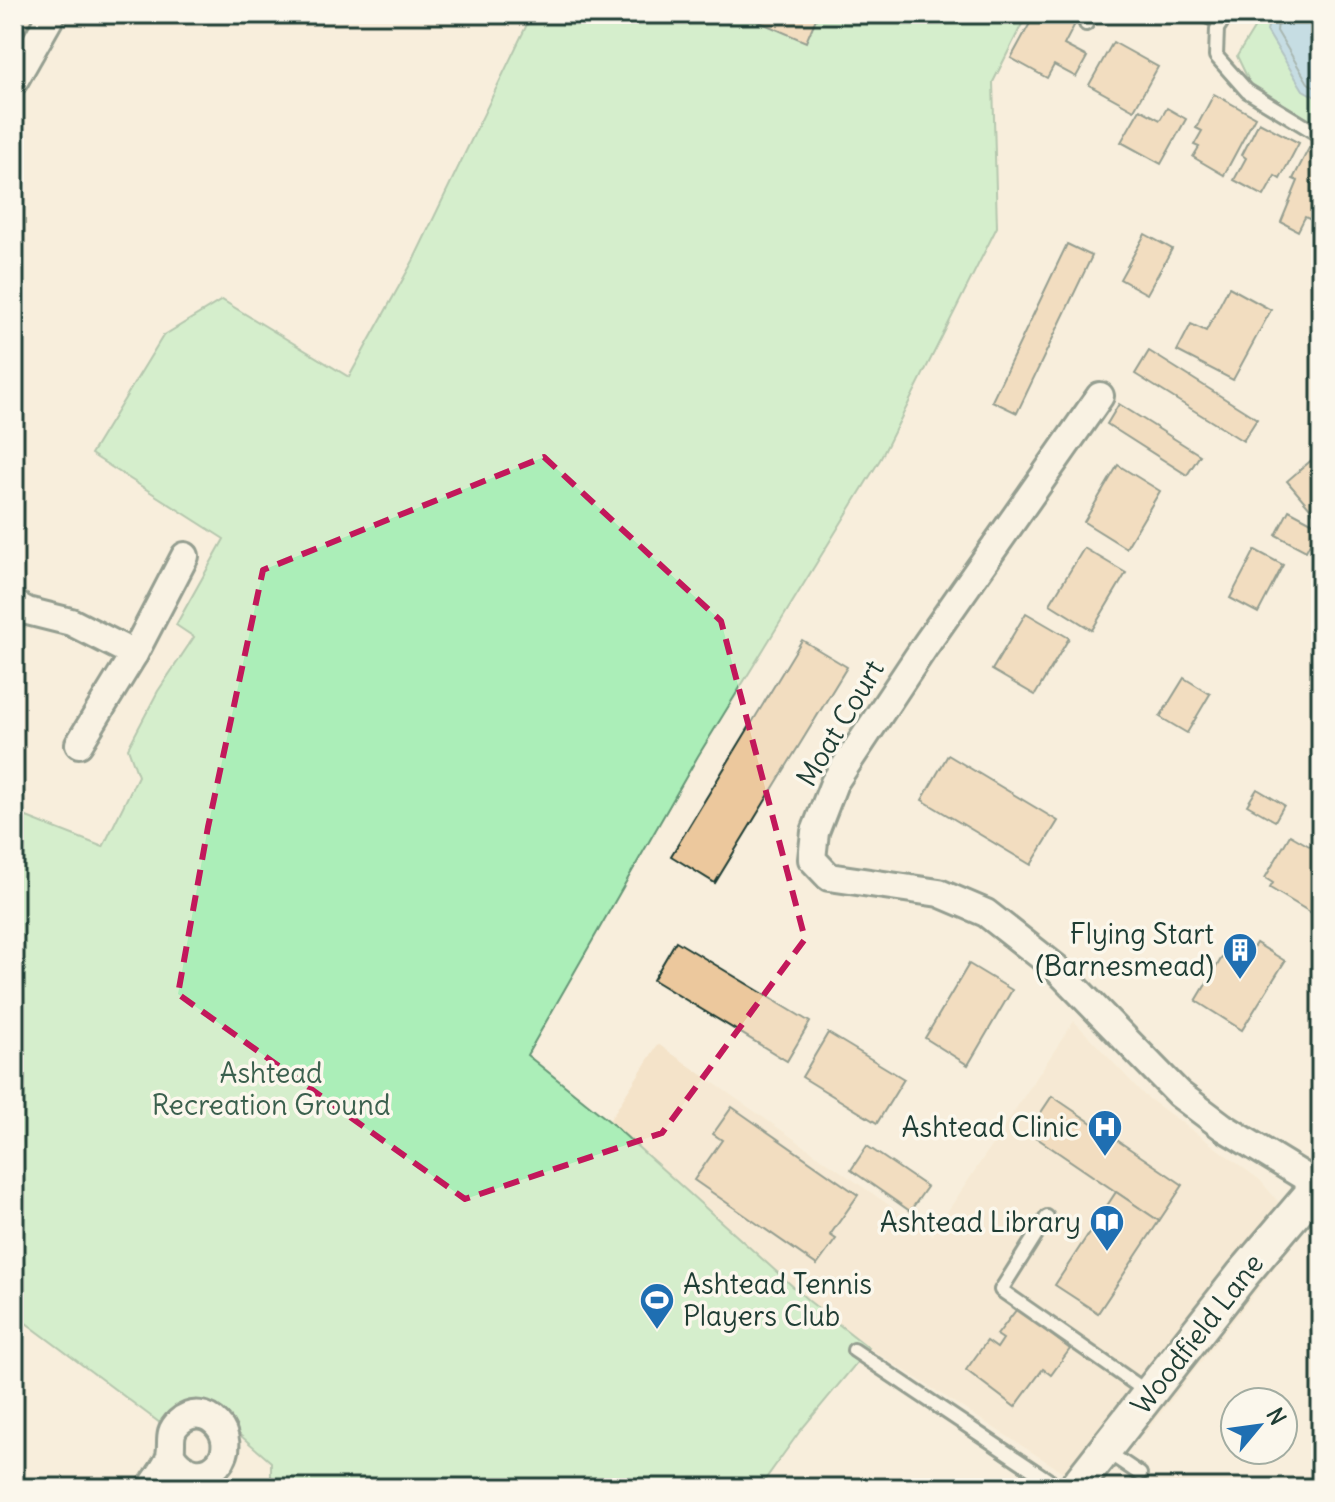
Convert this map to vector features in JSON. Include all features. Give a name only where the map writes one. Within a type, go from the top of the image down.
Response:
[{"type":"street","points":[[14,81],[52,14]]},
{"type":"street","name":"Moat Court","points":[[1100,396],[925,646],[834,783],[815,832],[812,859],[829,877],[939,893],[986,913],[1055,967],[1179,1094],[1223,1127],[1320,1184]]},
{"type":"street","points":[[79,744],[134,654],[185,556]]},
{"type":"street","points":[[14,604],[27,611],[71,622],[134,654]]},
{"type":"street","name":"Woodfield Lane","points":[[1075,1488],[1243,1274],[1320,1184]]},
{"type":"lane","points":[[1202,14],[1224,18],[1217,29],[1216,56],[1247,91],[1321,136]]},
{"type":"lane","points":[[1047,1217],[1001,1290],[1150,1394]]},
{"type":"lane","points":[[854,1350],[1060,1488]]},
{"type":"lane","points":[[1106,1451],[1140,1474]]},
{"type":"highlighted area","points":[[544,457],[721,621],[805,939],[662,1133],[465,1199],[178,994],[208,827],[263,570]]},
{"type":"shaded area","points":[[1074,1021],[1144,1095],[1260,1180],[1303,1231],[1147,1431],[1126,1444],[1088,1488],[869,1348],[809,1301],[609,1121],[658,1044],[932,1235]]},
{"type":"green space","name":"Ashtead Recreation Ground","points":[[532,14],[1027,14],[993,82],[997,227],[881,458],[698,756],[527,1055],[609,1121],[809,1301],[869,1348],[800,1431],[759,1488],[271,1488],[271,1462],[211,1410],[186,1404],[160,1423],[14,1314],[14,812],[103,847],[138,776],[128,748],[158,691],[194,637],[176,625],[224,539],[91,454],[163,336],[222,300],[349,377],[413,261]]},
{"type":"green space","points":[[1263,14],[1321,14],[1321,127],[1250,83],[1237,56]]},
{"type":"water","points":[[1271,14],[1321,14],[1321,100],[1303,90],[1267,31]]},
{"type":"building","points":[[741,14],[818,14],[806,42]]},
{"type":"building","points":[[1035,14],[1062,14],[1076,22],[1064,45],[1087,57],[1076,77],[1054,65],[1047,78],[1011,58]]},
{"type":"building","points":[[1113,42],[1158,67],[1134,110],[1089,85]]},
{"type":"building","points":[[1214,94],[1255,117],[1224,175],[1193,157],[1199,147],[1194,145],[1202,131],[1196,128]]},
{"type":"building","points":[[1167,108],[1186,119],[1161,164],[1121,142],[1140,109],[1160,120]]},
{"type":"building","points":[[1259,122],[1299,143],[1280,179],[1275,176],[1264,196],[1234,180],[1246,158],[1242,155]]},
{"type":"building","points":[[1309,148],[1321,154],[1321,221],[1320,224],[1305,217],[1298,231],[1281,222],[1298,181],[1293,179]]},
{"type":"building","points":[[1145,234],[1172,249],[1147,294],[1120,279]]},
{"type":"building","points":[[1067,244],[1092,256],[1017,413],[992,401]]},
{"type":"building","points":[[1229,287],[1271,310],[1233,380],[1177,351],[1191,324],[1206,331]]},
{"type":"building","points":[[1149,351],[1257,419],[1243,441],[1135,374]]},
{"type":"building","points":[[1119,404],[1200,455],[1187,475],[1107,424]]},
{"type":"building","points":[[1321,452],[1321,521],[1287,481]]},
{"type":"building","points":[[1118,465],[1160,491],[1126,548],[1084,522]]},
{"type":"building","points":[[1289,510],[1319,526],[1306,551],[1276,535]]},
{"type":"building","points":[[1084,548],[1126,573],[1092,630],[1050,604]]},
{"type":"building","points":[[1255,550],[1283,565],[1258,613],[1230,598]]},
{"type":"building","points":[[1026,613],[1069,638],[1035,695],[992,670]]},
{"type":"building","points":[[802,640],[847,667],[715,883],[671,856]]},
{"type":"building","points":[[1184,678],[1210,694],[1187,733],[1160,717]]},
{"type":"building","points":[[948,755],[1058,821],[1031,865],[922,800]]},
{"type":"building","points":[[1257,789],[1284,805],[1275,821],[1247,805]]},
{"type":"building","points":[[1321,830],[1321,904],[1315,915],[1270,888],[1273,883],[1265,878],[1290,835],[1311,847]]},
{"type":"building","name":"Flying Start (Barnesmead)","points":[[1233,939],[1251,951],[1256,943],[1285,961],[1242,1030],[1196,1001]]},
{"type":"building","points":[[676,941],[810,1022],[787,1061],[653,980]]},
{"type":"building","points":[[969,964],[1012,990],[968,1065],[925,1038]]},
{"type":"building","points":[[828,1033],[904,1079],[877,1123],[802,1077]]},
{"type":"building","name":"Ashtead Clinic","points":[[1052,1096],[1183,1185],[1159,1221],[1028,1132]]},
{"type":"building","points":[[732,1107],[858,1195],[830,1235],[836,1239],[817,1265],[694,1180],[722,1140],[713,1134]]},
{"type":"building","points":[[867,1146],[927,1187],[910,1211],[851,1170]]},
{"type":"building","name":"Ashtead Library","points":[[1116,1192],[1159,1221],[1098,1313],[1055,1285]]},
{"type":"building","points":[[1017,1309],[1070,1349],[1051,1375],[1043,1369],[1015,1407],[966,1370],[987,1341],[997,1348],[1003,1339],[997,1335]]},
{"type":"place","name":"Flying Start (Barnesmead)","points":[[1240,981]]},
{"type":"place","name":"Ashtead Clinic","points":[[1105,1158]]},
{"type":"place","name":"Ashtead Library","points":[[1107,1253]]},
{"type":"place","name":"Ashtead Tennis Players Club","points":[[657,1331]]}]
